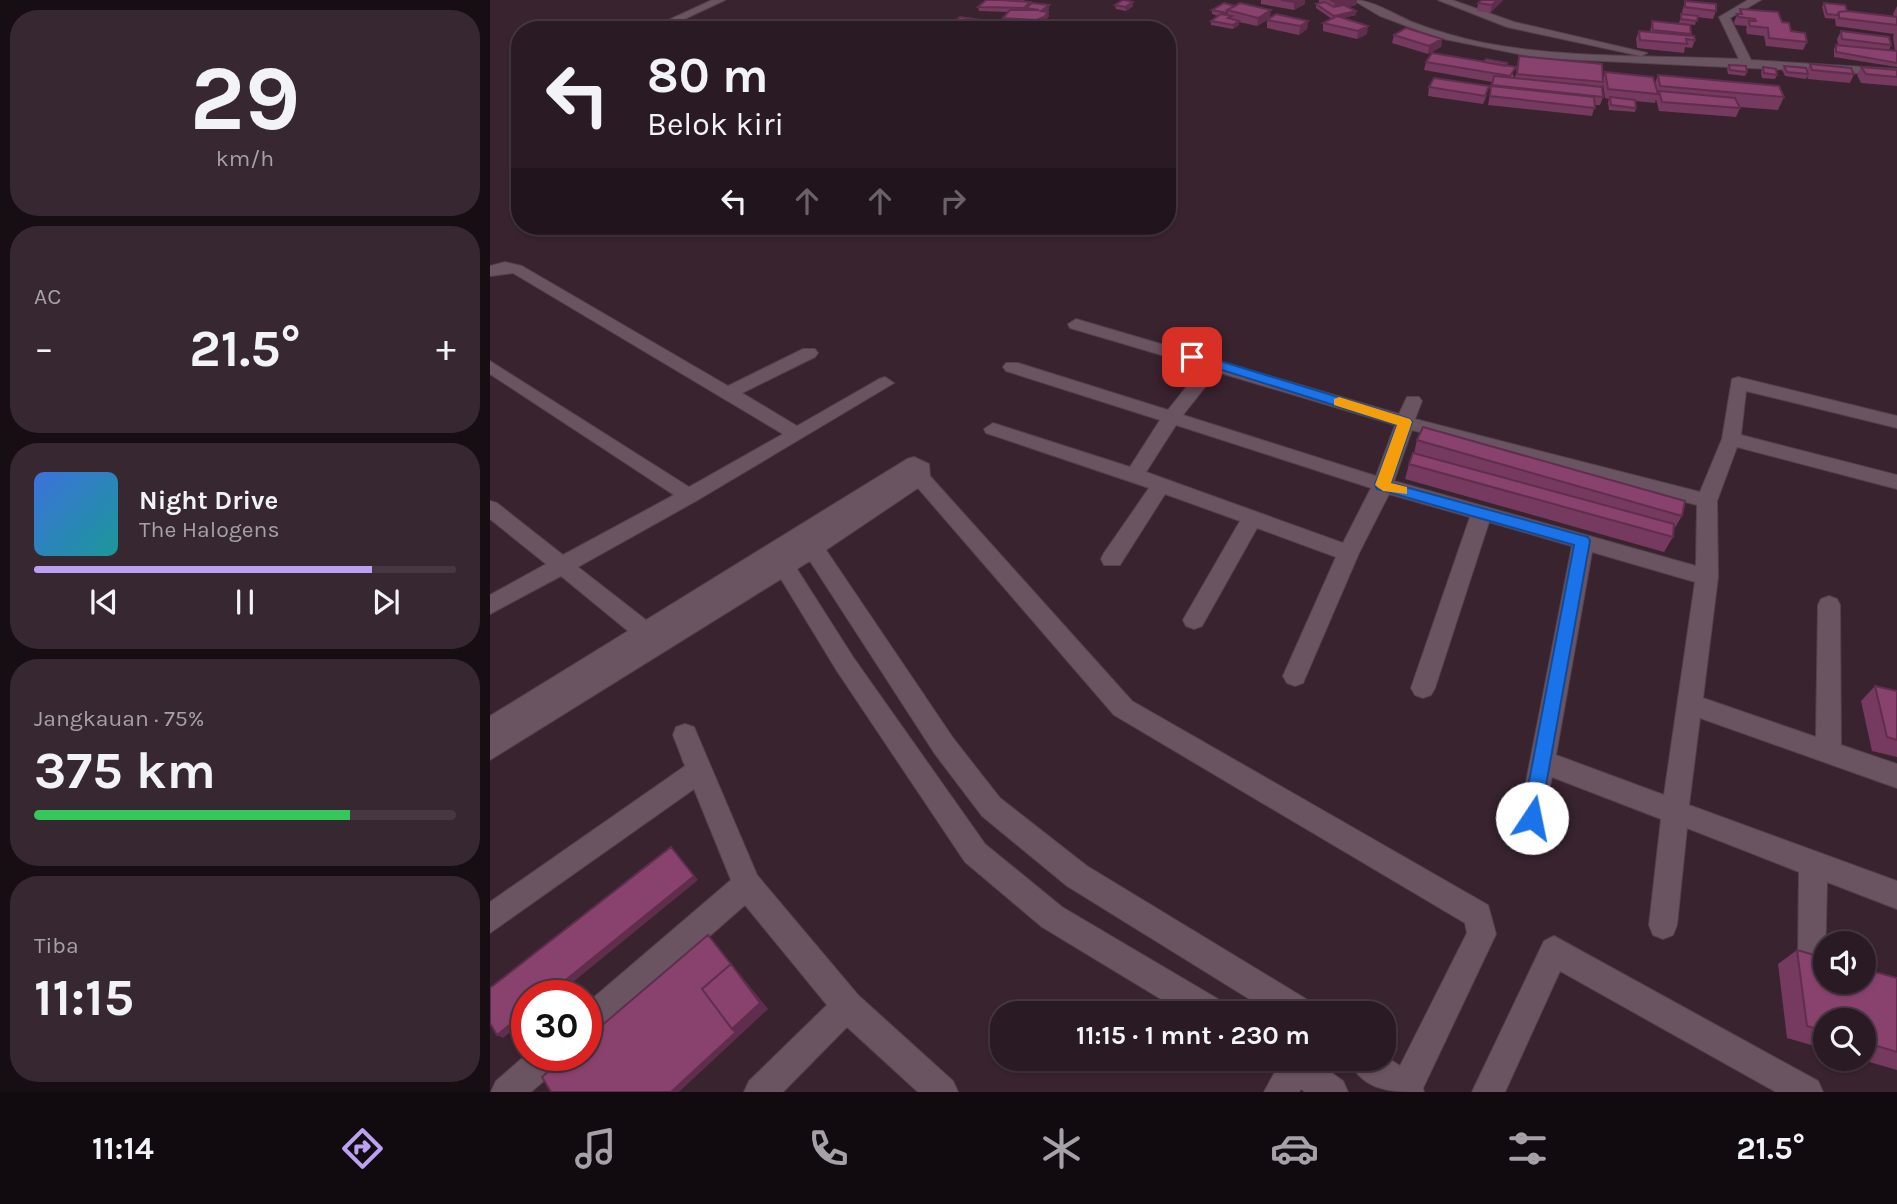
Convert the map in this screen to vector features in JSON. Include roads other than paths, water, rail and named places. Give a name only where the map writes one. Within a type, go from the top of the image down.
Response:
[{"type":"street","points":[[672,21],[720,0]]},
{"type":"street","points":[[1358,0],[1402,22],[1436,33],[1553,56],[1619,60],[1664,59],[1897,72]]},
{"type":"street","points":[[1443,0],[1511,24],[1612,44],[1664,59]]},
{"type":"street","points":[[1747,63],[1724,16],[1756,0]]},
{"type":"street","points":[[490,271],[505,267],[517,269],[797,435]]},
{"type":"street","points":[[1076,324],[1215,363],[1405,422],[1707,501]]},
{"type":"street","points":[[728,393],[809,353]]},
{"type":"street","points":[[1134,475],[1172,416],[1215,363]]},
{"type":"street","points":[[490,366],[689,496]]},
{"type":"street","points":[[1012,367],[1383,485],[1707,577]]},
{"type":"street","points":[[490,605],[689,496],[885,383]]},
{"type":"street","points":[[1663,925],[1675,813],[1707,577],[1707,501],[1731,439],[1738,383],[1897,422]]},
{"type":"street","points":[[1295,676],[1348,553],[1383,485],[1413,401]]},
{"type":"street","points":[[993,429],[1134,475],[1348,553]]},
{"type":"street","points":[[1731,439],[1897,482]]},
{"type":"street","points":[[490,749],[650,639],[780,557],[920,477],[972,540],[1123,708],[1278,800],[1433,886],[1478,915],[1482,934],[1406,1091],[1380,1071]]},
{"type":"street","points":[[1112,559],[1161,485]]},
{"type":"street","points":[[490,508],[564,564],[650,639]]},
{"type":"street","points":[[1423,688],[1482,513]]},
{"type":"street","points":[[1194,620],[1252,518]]},
{"type":"street","points":[[808,541],[936,735],[991,807],[1077,876],[1280,1001]]},
{"type":"street","points":[[1532,818],[1583,541]]},
{"type":"street","points":[[780,557],[845,664],[975,853],[1052,917],[1192,1001]]},
{"type":"street","points":[[1828,753],[1829,605]]},
{"type":"street","points":[[490,729],[650,639]]},
{"type":"street","points":[[1690,704],[1897,776]]},
{"type":"street","points":[[685,735],[698,772],[747,885],[847,1006],[942,1092]]},
{"type":"street","points":[[1543,762],[1897,895]]},
{"type":"street","points":[[490,919],[698,772]]},
{"type":"street","points":[[1813,864],[1813,931]]},
{"type":"street","points":[[602,1010],[747,885]]},
{"type":"street","points":[[1488,1092],[1554,951],[1807,1092]]},
{"type":"street","points":[[760,1092],[847,1006]]},
{"type":"street","points":[[507,1092],[531,1071]]},
{"type":"street","points":[[1280,1092],[1291,1071]]},
{"type":"street","points":[[1308,1071],[1332,1092]]}]
